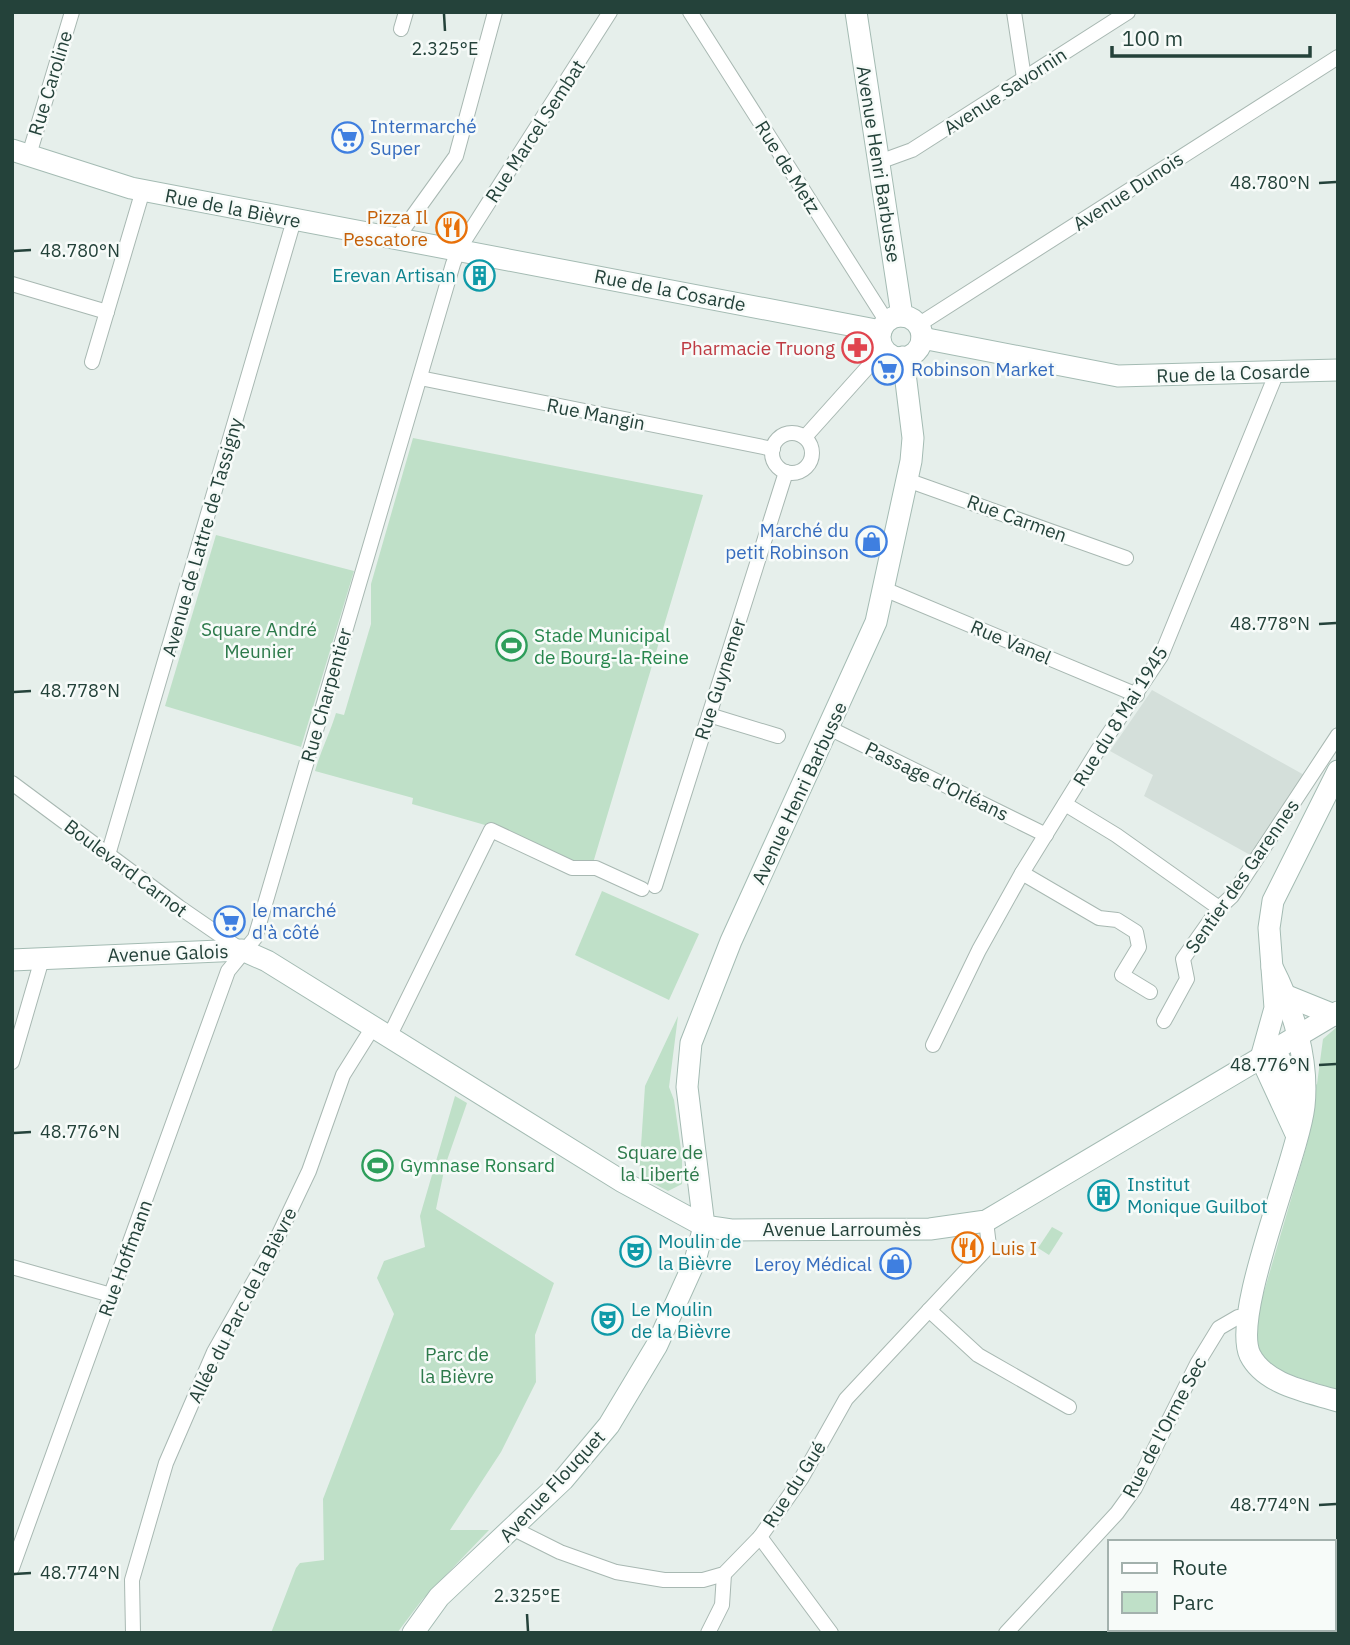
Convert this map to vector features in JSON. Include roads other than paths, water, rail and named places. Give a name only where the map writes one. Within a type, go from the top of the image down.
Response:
[{"type":"main road","name":"Avenue Henri Barbusse","points":[[704,1226],[687,1087],[687,1066],[694,1033],[731,941],[871,636],[908,481],[913,438],[879,162],[856,12]]},
{"type":"main road","name":"Rue de la Bièvre","points":[[21,152],[117,185],[459,249]]},
{"type":"main road","name":"Rue de la Cosarde","points":[[459,249],[1118,376],[1338,370]]},
{"type":"main road","points":[[1338,771],[1273,901],[1269,928],[1272,967],[1281,1002],[1281,1026],[1297,1037],[1305,1074],[1304,1108],[1260,1263],[1246,1340],[1250,1355],[1274,1379],[1338,1401]]},
{"type":"main road","name":"Avenue Galois","points":[[12,960],[242,950],[267,961],[313,990]]},
{"type":"main road","name":"Avenue Larroumès","points":[[313,990],[623,1182],[704,1226],[731,1230],[930,1229],[986,1221],[1336,1014]]},
{"type":"main road","points":[[1281,1002],[1336,1014]]},
{"type":"main road","points":[[1281,1002],[1268,1054],[1296,1135]]},
{"type":"main road","points":[[1268,1054],[1304,1108]]},
{"type":"main road","points":[[663,1203],[677,1201],[692,1194],[699,1178]]},
{"type":"main road","name":"Avenue Flouquet","points":[[412,1633],[439,1597],[563,1480],[610,1424],[670,1318],[698,1253],[704,1226]]},
{"type":"main road","points":[[1260,1263],[1238,1317],[1236,1350],[1241,1364],[1254,1378],[1274,1386],[1298,1389]]},
{"type":"main road","name":"Avenue Flouquet","points":[[426,1633],[485,1556]]},
{"type":"street","name":"Rue Caroline","points":[[21,152],[72,12]]},
{"type":"street","points":[[401,29],[406,12]]},
{"type":"street","points":[[397,238],[456,156],[495,12]]},
{"type":"street","name":"Rue Marcel Sembat","points":[[420,378],[459,249],[610,12]]},
{"type":"street","name":"Rue de Metz","points":[[690,12],[900,334]]},
{"type":"street","points":[[1014,12],[1024,78]]},
{"type":"street","name":"Avenue Savornin","points":[[879,162],[904,155],[1128,12]]},
{"type":"street","name":"Avenue Dunois","points":[[805,437],[900,334],[1338,57]]},
{"type":"street","points":[[92,362],[143,190]]},
{"type":"street","name":"Avenue de Lattre de Tassigny","points":[[108,855],[294,220]]},
{"type":"street","points":[[12,284],[107,312]]},
{"type":"street","name":"Rue du 8 Mai 1945","points":[[933,1045],[979,950],[1022,873],[1161,656],[1277,372]]},
{"type":"street","name":"Rue Charpentier","points":[[242,950],[255,938],[420,378]]},
{"type":"street","name":"Rue Mangin","points":[[420,378],[773,449]]},
{"type":"street","points":[[789,433],[805,437],[812,448],[811,460],[804,470],[786,472],[776,465],[773,449],[778,439],[789,433]]},
{"type":"street","name":"Rue Guynemer","points":[[491,830],[572,868],[596,868],[649,888],[709,715],[786,472]]},
{"type":"street","name":"Rue Carmen","points":[[908,481],[1126,558]]},
{"type":"street","name":"Rue Vanel","points":[[884,589],[1137,695]]},
{"type":"street","points":[[709,715],[778,736]]},
{"type":"street","name":"Passage d'Orléans","points":[[829,728],[1046,835]]},
{"type":"street","name":"Sentier des Garennes","points":[[1164,1021],[1187,979],[1183,959],[1219,908],[1232,896],[1338,735]]},
{"type":"street","name":"Boulevard Carnot","points":[[12,783],[242,950]]},
{"type":"street","points":[[1065,804],[1116,835],[1219,908]]},
{"type":"street","name":"Allée du Parc de la Bièvre","points":[[133,1633],[132,1580],[166,1463],[214,1352],[270,1253],[309,1171],[343,1075],[381,1032],[491,830]]},
{"type":"street","points":[[1022,873],[1099,918],[1117,920],[1136,932],[1139,947],[1122,975],[1150,992]]},
{"type":"street","name":"Rue Hoffmann","points":[[12,1568],[18,1532],[111,1295],[228,971],[242,950]]},
{"type":"street","points":[[12,1062],[42,959]]},
{"type":"street","name":"Rue du Gué","points":[[724,1574],[760,1537],[801,1479],[846,1399],[989,1245],[990,1234],[986,1221]]},
{"type":"street","points":[[12,1267],[111,1295]]},
{"type":"street","points":[[929,1310],[978,1354],[1069,1407]]},
{"type":"street","name":"Rue de l'Orme Sec","points":[[1006,1633],[1117,1513],[1135,1488],[1197,1364],[1223,1323],[1238,1317]]},
{"type":"street","points":[[514,1529],[560,1552],[616,1572],[664,1580],[703,1580],[724,1574],[722,1605],[708,1633]]},
{"type":"street","points":[[760,1537],[831,1633]]},
{"type":"place","name":"Intermarché Super","points":[[347,137]]},
{"type":"place","name":"Pizza Il Pescatore","points":[[451,228]]},
{"type":"place","name":"Erevan Artisan","points":[[479,275]]},
{"type":"place","name":"Pharmacie Truong","points":[[858,348]]},
{"type":"place","name":"Robinson Market","points":[[888,369]]},
{"type":"place","name":"Marché du petit Robinson","points":[[872,541]]},
{"type":"place","name":"Stade Municipal de Bourg-la-Reine","points":[[511,646]]},
{"type":"place","name":"le marché d'à côté","points":[[229,921]]},
{"type":"place","name":"Gymnase Ronsard","points":[[377,1165]]},
{"type":"place","name":"Institut Monique Guilbot","points":[[1104,1195]]},
{"type":"place","name":"Luis I","points":[[968,1248]]},
{"type":"place","name":"Moulin de la Bièvre","points":[[635,1252]]},
{"type":"place","name":"Leroy Médical","points":[[895,1264]]},
{"type":"place","name":"Le Moulin de la Bièvre","points":[[608,1320]]},
{"type":"park label","name":"Square André Meunier","points":[[259,640]]},
{"type":"park label","name":"Square de la Liberté","points":[[660,1163]]},
{"type":"park label","name":"Parc de la Bièvre","points":[[457,1365]]}]
